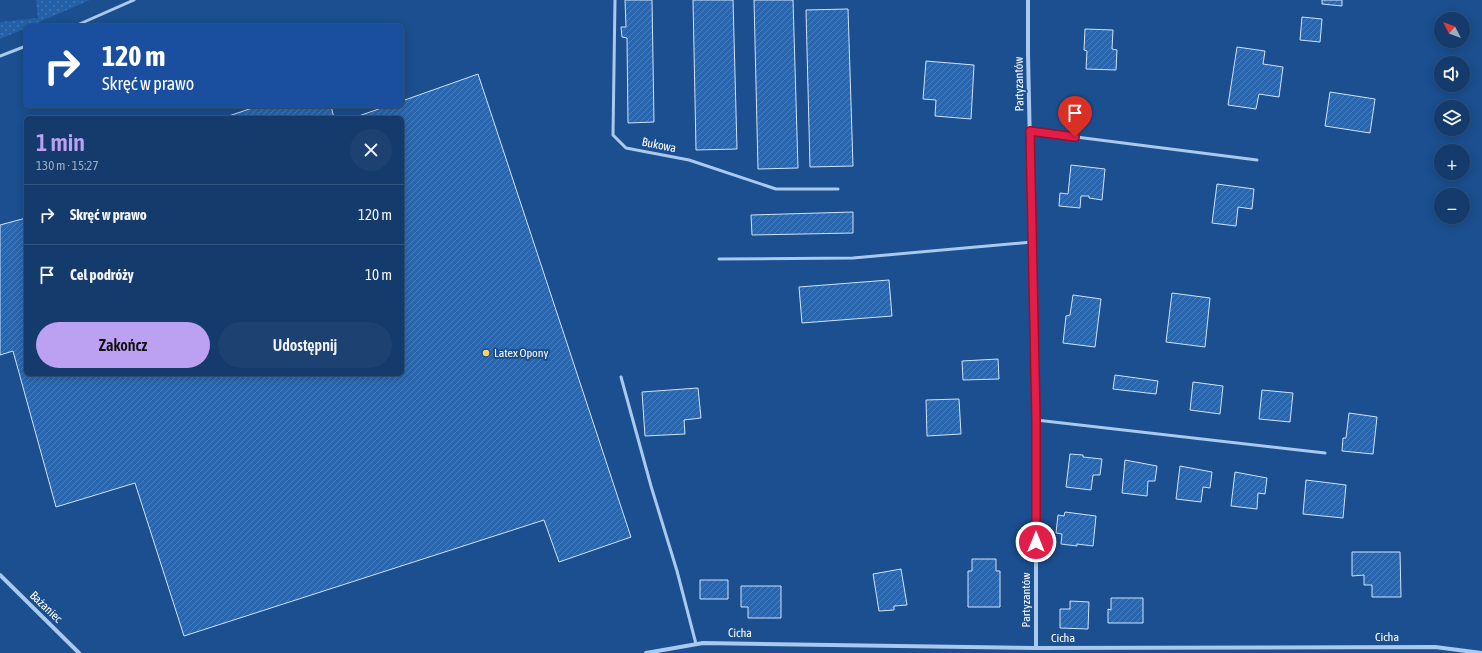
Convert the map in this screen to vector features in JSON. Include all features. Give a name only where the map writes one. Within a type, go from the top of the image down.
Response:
[{"type":"street","name":"Partyzantów","points":[[1028,0],[1036,420],[1036,648]]},
{"type":"street","name":"Bażaniec","points":[[0,575],[79,653]]},
{"type":"street","name":"Cicha","points":[[646,653],[703,643],[1036,648],[1435,647],[1482,653]]},
{"type":"lane","points":[[80,24],[134,0]]},
{"type":"lane","name":"Bukowa","points":[[615,0],[613,135],[626,148],[689,160],[776,189],[838,190]]},
{"type":"lane","points":[[0,56],[24,47]]},
{"type":"lane","points":[[1030,131],[1257,160]]},
{"type":"lane","points":[[719,259],[853,258],[1032,242]]},
{"type":"lane","points":[[621,377],[650,486],[677,571],[696,644]]},
{"type":"lane","points":[[1036,420],[1324,453]]},
{"type":"shaded area","points":[[36,0],[90,0],[35,24],[24,24],[24,29],[0,39],[0,22],[38,18]]},
{"type":"building","points":[[625,0],[652,0],[654,122],[628,123],[627,38],[622,37],[621,27],[626,27]]},
{"type":"building","points":[[693,0],[733,0],[737,149],[696,150]]},
{"type":"building","points":[[754,0],[793,0],[798,168],[758,169]]},
{"type":"building","points":[[1322,0],[1342,0],[1342,6],[1322,4]]},
{"type":"building","points":[[848,9],[853,166],[810,167],[806,10]]},
{"type":"building","points":[[1302,17],[1322,19],[1320,42],[1300,40]]},
{"type":"building","points":[[1085,29],[1113,30],[1112,49],[1117,50],[1116,70],[1086,69],[1087,51],[1084,50]]},
{"type":"building","points":[[1237,47],[1265,51],[1263,64],[1283,67],[1279,97],[1259,94],[1256,109],[1228,105]]},
{"type":"building","points":[[926,61],[974,65],[971,119],[935,116],[936,100],[923,99]]},
{"type":"building","name":"Latex Opony","points":[[478,74],[631,537],[559,562],[544,520],[184,636],[135,483],[56,507],[13,351],[0,355],[0,225],[24,219],[24,376],[404,376],[404,116],[359,116],[381,108],[404,108],[404,100]]},
{"type":"building","points":[[1330,92],[1375,99],[1370,133],[1325,126]]},
{"type":"building","points":[[252,108],[332,108],[334,116],[229,116]]},
{"type":"building","points":[[1071,165],[1105,169],[1102,200],[1089,198],[1089,196],[1081,196],[1080,208],[1059,206],[1060,193],[1068,194]]},
{"type":"building","points":[[1217,184],[1254,189],[1252,209],[1238,207],[1236,226],[1212,223]]},
{"type":"building","points":[[853,212],[853,233],[752,235],[751,215]]},
{"type":"building","points":[[889,280],[892,316],[802,323],[799,287]]},
{"type":"building","points":[[1172,293],[1210,298],[1205,347],[1166,342]]},
{"type":"building","points":[[1073,295],[1101,299],[1095,347],[1063,343],[1066,316],[1070,315]]},
{"type":"building","points":[[998,359],[999,379],[963,380],[962,361]]},
{"type":"building","points":[[1115,375],[1158,381],[1156,394],[1113,389]]},
{"type":"building","points":[[1193,382],[1223,386],[1220,414],[1190,410]]},
{"type":"building","points":[[698,388],[701,418],[684,420],[685,434],[645,436],[642,392]]},
{"type":"building","points":[[1262,390],[1293,393],[1290,422],[1259,419]]},
{"type":"building","points":[[959,399],[961,434],[927,436],[926,400]]},
{"type":"building","points":[[1349,413],[1377,417],[1373,454],[1342,451],[1343,438],[1346,438]]},
{"type":"building","points":[[1070,454],[1102,459],[1100,475],[1093,475],[1091,490],[1066,487]]},
{"type":"building","points":[[1125,460],[1157,466],[1155,481],[1148,481],[1147,496],[1122,493]]},
{"type":"building","points":[[1180,466],[1212,472],[1210,488],[1203,487],[1201,502],[1176,499]]},
{"type":"building","points":[[1235,472],[1267,478],[1265,494],[1258,493],[1257,509],[1231,506]]},
{"type":"building","points":[[1306,480],[1346,485],[1343,518],[1303,514]]},
{"type":"building","points":[[1065,512],[1096,516],[1093,546],[1061,544],[1062,534],[1056,533],[1058,515],[1064,516]]},
{"type":"building","points":[[1352,552],[1400,552],[1401,597],[1372,597],[1372,585],[1364,585],[1364,575],[1352,576]]},
{"type":"building","points":[[972,559],[996,559],[996,571],[1000,571],[1000,607],[968,607],[968,571],[972,571]]},
{"type":"building","points":[[901,569],[907,605],[894,606],[894,610],[879,611],[873,574]]},
{"type":"building","points":[[700,580],[728,580],[728,599],[700,599]]},
{"type":"building","points":[[741,586],[781,586],[781,618],[748,618],[748,607],[741,607]]},
{"type":"building","points":[[1111,598],[1143,598],[1143,623],[1108,623],[1108,609],[1111,610]]},
{"type":"building","points":[[1070,601],[1089,602],[1088,629],[1060,628],[1060,609],[1070,609]]},
{"type":"place","name":"Latex Opony","points":[[486,353]]},
{"type":"route","points":[[1036,542],[1036,420],[1030,131],[1075,137]]}]
